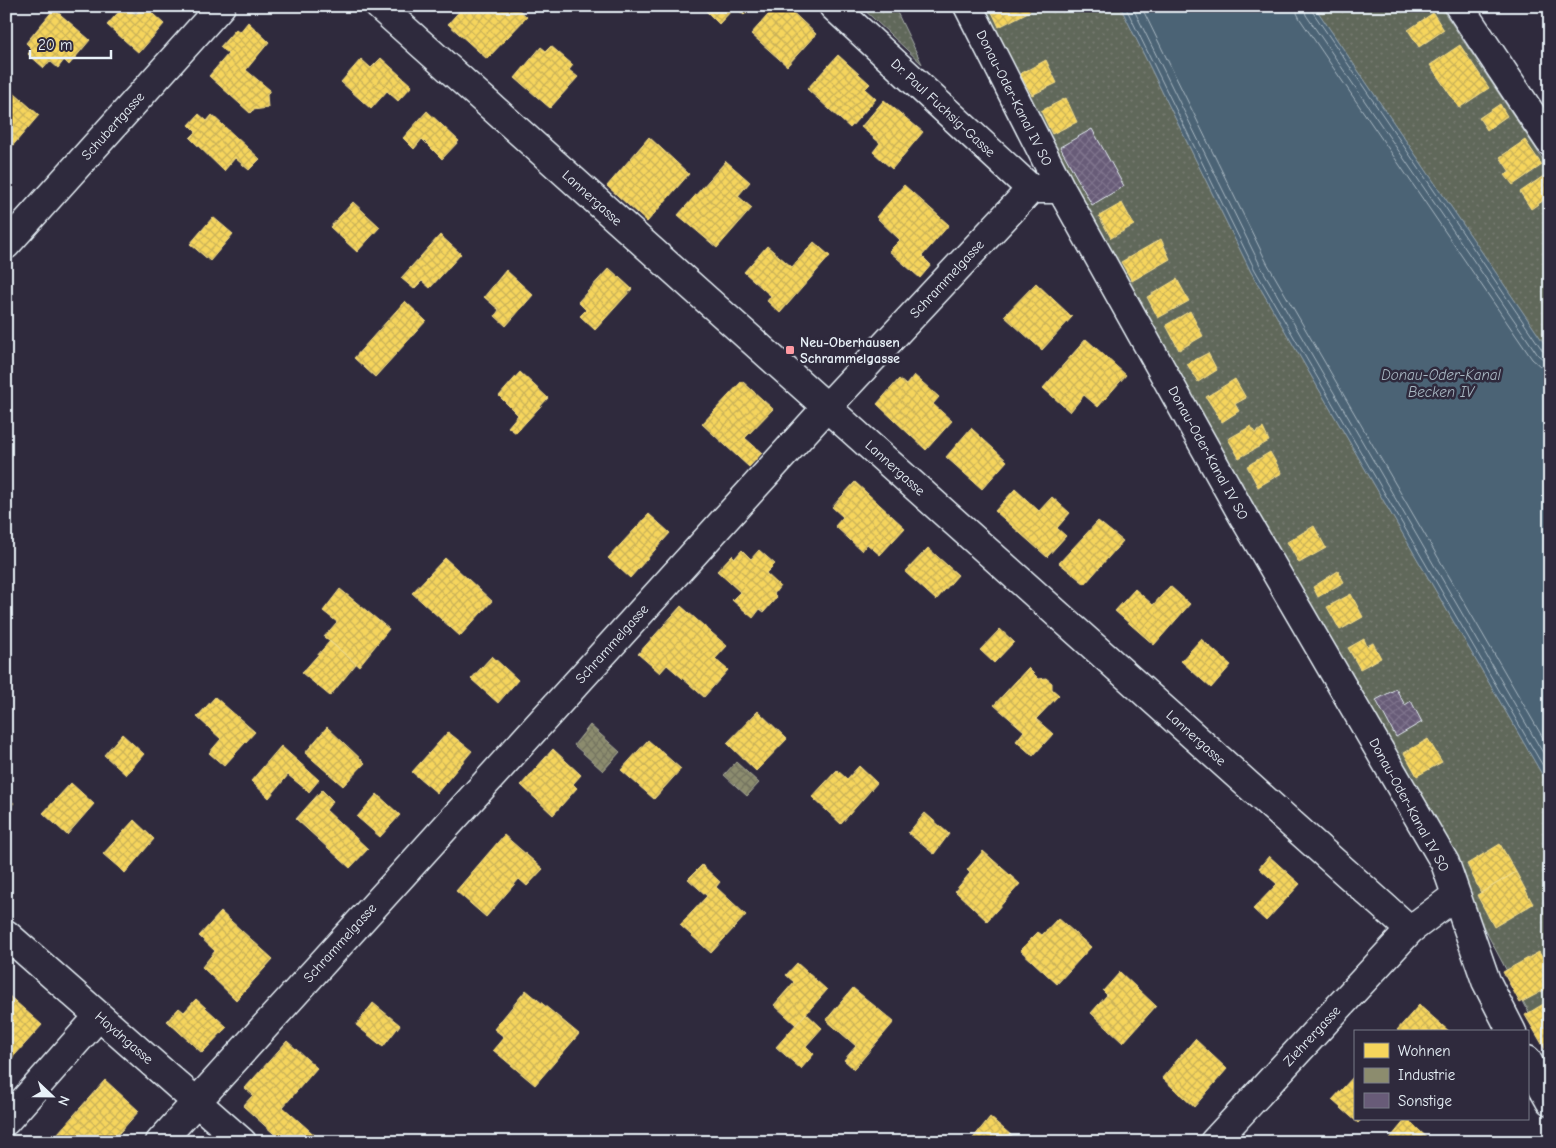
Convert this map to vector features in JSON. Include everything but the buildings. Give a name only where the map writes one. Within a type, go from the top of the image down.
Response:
[{"type":"street","name":"Schubertgasse","points":[[6,246],[220,6]]},
{"type":"street","name":"Lannergasse","points":[[379,6],[1410,930]]},
{"type":"street","name":"Dr. Paul Fuchsig-Gasse","points":[[833,6],[1031,189]]},
{"type":"street","name":"Donau-Oder-Kanal IV SO","points":[[968,6],[1061,189],[1242,514],[1445,863],[1486,981],[1511,1030]]},
{"type":"street","points":[[1459,6],[1550,142]]},
{"type":"street","name":"Schrammelgasse","points":[[160,1142],[827,407],[1031,189]]},
{"type":"street","points":[[1031,189],[1061,189]]},
{"type":"street","name":"Ziehrergasse","points":[[1214,1142],[1410,930],[1455,896]]},
{"type":"street","name":"Haydngasse","points":[[6,934],[242,1142]]},
{"type":"street","points":[[6,1121],[99,1016]]},
{"type":"street","points":[[1528,1062],[1550,1101]]},
{"type":"green space","points":[[860,6],[894,6],[922,64]]},
{"type":"green space","points":[[984,6],[1120,6],[1251,272],[1550,788],[1550,1052],[1458,879],[1074,183]]},
{"type":"green space","points":[[1314,6],[1440,6],[1550,170],[1550,352]]},
{"type":"water","name":"Donau-Oder-Kanal Becken IV","points":[[1120,6],[1314,6],[1550,352],[1550,788],[1251,272]]},
{"type":"place","name":"Neu-Oberhausen Schrammelgasse","points":[[790,350]]}]
